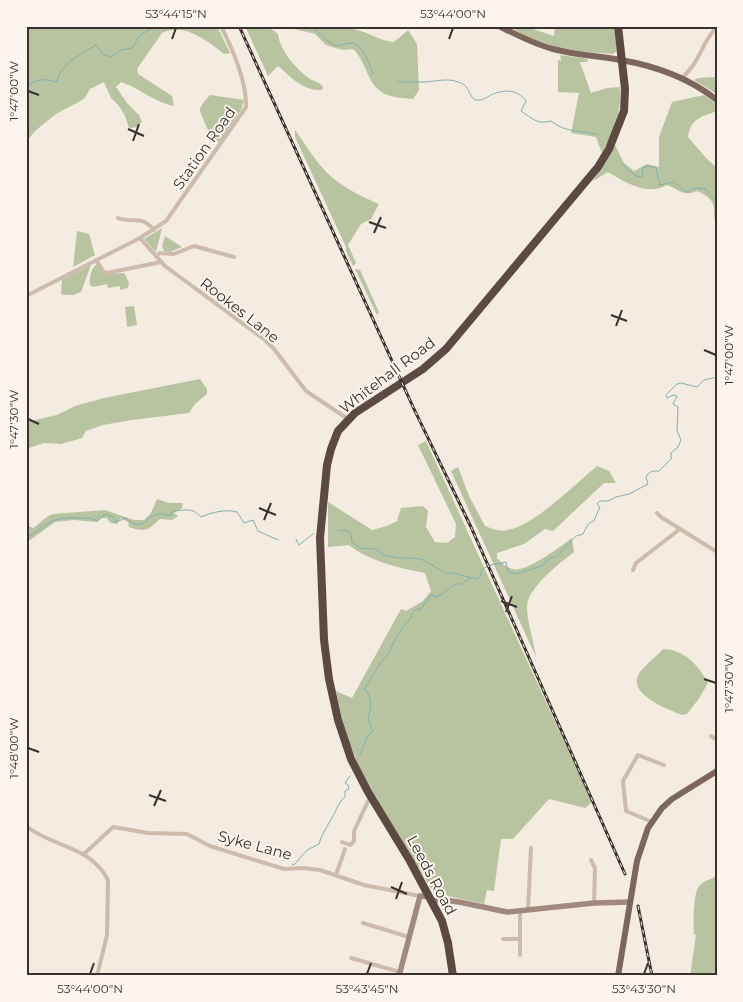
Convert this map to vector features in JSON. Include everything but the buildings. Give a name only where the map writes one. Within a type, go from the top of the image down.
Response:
[{"type":"highway","name":"Whitehall Road","points":[[385,820],[351,759],[338,720],[329,679],[324,640],[320,538],[326,479],[334,440],[338,431],[348,419],[423,369],[446,349],[598,167],[615,137],[624,111],[623,60],[618,26]]},
{"type":"highway","name":"Leeds Road","points":[[385,820],[442,921],[448,943],[453,976]]},
{"type":"main road","points":[[499,26],[552,49],[623,60],[665,70],[682,78],[717,100]]},
{"type":"main road","points":[[618,976],[636,861],[644,836],[662,808],[672,799],[717,771]]},
{"type":"street","name":"Station Road","points":[[26,296],[140,238],[166,221],[246,107],[247,98],[241,74],[221,26]]},
{"type":"street","points":[[682,78],[695,62],[703,44],[717,26]]},
{"type":"street","points":[[118,218],[124,221],[140,219],[149,224],[154,230]]},
{"type":"street","name":"Rookes Lane","points":[[140,238],[161,262],[274,349],[306,392],[348,419]]},
{"type":"street","points":[[157,256],[160,253],[174,254],[194,246],[234,257]]},
{"type":"street","points":[[96,260],[104,272],[107,273],[161,262]]},
{"type":"street","points":[[657,513],[717,552]]},
{"type":"street","points":[[633,570],[636,563],[680,529]]},
{"type":"street","points":[[711,736],[717,740]]},
{"type":"street","points":[[652,822],[626,811],[623,781],[638,755],[664,765]]},
{"type":"street","points":[[342,842],[350,845],[354,841],[354,831],[370,795]]},
{"type":"street","points":[[26,826],[38,835],[84,854],[104,872],[108,880],[107,935],[97,976]]},
{"type":"street","name":"Syke Lane","points":[[84,854],[109,829],[115,826],[148,833],[187,834],[210,846],[284,869],[303,868],[320,870],[367,886],[507,912],[594,903],[629,902]]},
{"type":"street","points":[[528,910],[531,848]]},
{"type":"street","points":[[336,875],[345,849]]},
{"type":"street","points":[[591,860],[594,868],[594,903]]},
{"type":"street","points":[[351,958],[399,974],[420,896]]},
{"type":"street","points":[[520,911],[520,955]]},
{"type":"street","points":[[363,923],[409,937]]},
{"type":"street","points":[[503,940],[520,939]]},
{"type":"green space","points":[[26,26],[217,26],[230,53],[224,54],[195,34],[187,31],[170,30],[162,33],[137,69],[138,74],[172,96],[174,106],[160,102],[121,82],[116,87],[127,103],[139,115],[142,122],[137,127],[129,128],[125,116],[111,98],[104,82],[90,89],[84,99],[56,114],[35,131],[26,142]]},
{"type":"green space","points":[[245,26],[267,26],[278,34],[285,53],[294,65],[310,79],[322,85],[322,90],[303,86],[278,66],[268,76]]},
{"type":"green space","points":[[282,26],[348,28],[394,42],[408,30],[417,44],[419,90],[413,99],[385,94],[374,85],[358,54],[353,49],[342,50],[326,45],[315,34]]},
{"type":"green space","points":[[509,26],[524,26],[554,36],[555,26],[614,26],[617,51],[613,54],[586,52],[546,44]]},
{"type":"green space","points":[[560,55],[588,59],[587,62],[580,62],[591,93],[607,88],[620,87],[616,122],[602,153],[596,137],[571,133],[579,93],[558,92],[558,60],[561,61]]},
{"type":"green space","points":[[698,78],[717,78],[717,94],[694,80]]},
{"type":"green space","points":[[210,95],[244,100],[241,110],[219,142],[211,140],[200,111]]},
{"type":"green space","points":[[704,95],[717,104],[717,111],[694,122],[688,137],[717,168],[717,227],[714,207],[710,199],[697,191],[685,193],[667,185],[659,188],[644,189],[629,184],[608,172],[593,181],[615,145],[624,163],[634,171],[647,164],[659,167],[659,137],[672,102]]},
{"type":"green space","points":[[295,130],[326,172],[355,193],[379,204],[371,219],[361,224],[348,245],[356,263],[353,266],[295,137]]},
{"type":"green space","points":[[162,228],[156,252],[144,239]]},
{"type":"green space","points":[[77,231],[89,234],[95,255],[73,267]]},
{"type":"green space","points":[[165,236],[182,247],[170,252],[164,251],[162,246]]},
{"type":"green space","points":[[97,264],[104,274],[124,273],[129,282],[128,288],[120,290],[120,286],[108,288],[107,284],[93,287],[90,285],[91,273]]},
{"type":"green space","points":[[91,265],[81,292],[74,295],[63,295],[61,293],[62,280]]},
{"type":"green space","points":[[355,269],[360,270],[379,312],[377,315]]},
{"type":"green space","points":[[134,306],[137,325],[127,327],[125,307]]},
{"type":"green space","points":[[200,379],[207,389],[207,394],[195,404],[189,413],[103,425],[86,431],[82,438],[61,444],[44,443],[26,449],[26,422],[57,415],[75,406],[104,398]]},
{"type":"green space","points":[[426,441],[592,802],[585,808],[549,799],[513,839],[501,839],[494,891],[487,890],[484,904],[434,893],[365,781],[344,730],[336,691],[352,698],[401,609],[406,611],[423,601],[431,591],[425,573],[375,560],[349,545],[328,547],[328,502],[372,530],[397,521],[401,508],[423,506],[428,511],[426,527],[435,542],[447,543],[455,537],[456,524],[418,445]]},
{"type":"green space","points":[[597,466],[609,471],[616,483],[604,483],[553,531],[545,529],[524,544],[497,553],[497,558],[504,565],[513,569],[519,569],[543,558],[572,538],[574,552],[545,576],[528,600],[527,613],[536,657],[451,471],[458,467],[469,496],[485,526],[501,531],[517,527],[541,513]]},
{"type":"green space","points":[[157,499],[169,503],[183,503],[182,508],[174,513],[178,516],[172,520],[160,519],[149,528],[143,530],[129,527],[128,522],[121,518],[117,524],[110,523],[107,518],[100,518],[97,522],[74,520],[55,522],[26,543],[26,525],[33,528],[53,514],[105,510],[134,520],[144,520],[151,513]]},
{"type":"green space","points":[[663,649],[684,655],[695,665],[708,683],[687,714],[682,715],[659,705],[643,694],[638,687],[637,680],[640,672]]},
{"type":"green space","points":[[717,876],[717,976],[690,976],[696,935],[694,934],[694,917],[697,890],[703,883]]},
{"type":"waterway","points":[[26,87],[40,80],[56,82],[67,64],[96,45],[104,55],[111,57],[121,50],[132,48],[140,35],[151,29],[152,26]]},
{"type":"waterway","points":[[310,26],[335,45],[351,43],[359,47],[365,55],[373,74]]},
{"type":"waterway","points":[[398,82],[444,80],[458,82],[463,84],[473,98],[477,100],[505,91],[514,92],[526,101],[521,111],[535,120],[542,122],[551,121],[568,130],[598,135]]},
{"type":"waterway","points":[[622,164],[636,176],[642,177],[643,168],[648,166],[656,168],[660,185],[674,182],[686,192],[696,188],[706,189],[717,203]]},
{"type":"waterway","points":[[338,531],[346,530],[351,534],[352,542],[360,548],[375,549],[384,555],[398,558],[423,560],[446,573],[477,579],[480,577],[482,569],[491,565],[506,562],[508,571],[511,573],[519,573],[541,566],[552,557],[555,558],[576,536],[583,534],[589,524],[594,521],[600,507],[597,504],[600,501],[608,501],[629,494],[648,484],[646,477],[648,474],[653,471],[659,471],[671,459],[671,453],[678,447],[681,440],[677,431],[678,407],[673,404],[677,396],[673,395],[667,398],[666,395],[677,384],[681,383],[697,387],[704,380],[717,377]]},
{"type":"waterway","points":[[26,535],[30,536],[49,523],[59,519],[86,518],[97,521],[106,514],[113,517],[116,522],[126,518],[132,523],[140,524],[154,515],[171,516],[172,511],[187,510],[194,511],[201,517],[219,512],[237,512],[244,523],[253,520],[258,531],[278,540]]},
{"type":"waterway","points":[[296,539],[299,545],[313,534]]},
{"type":"waterway","points":[[360,754],[367,737],[373,731],[368,719],[370,699],[364,689],[398,635],[415,610],[421,609],[431,595],[438,597],[439,594],[441,595],[455,584],[461,584],[471,578]]},
{"type":"waterway","points":[[292,865],[307,850],[319,844],[338,805],[345,797],[345,791],[349,789],[345,783],[350,776]]},
{"type":"railway","points":[[239,26],[414,409],[471,527],[625,874]]},
{"type":"railway","points":[[638,906],[652,976]]}]
